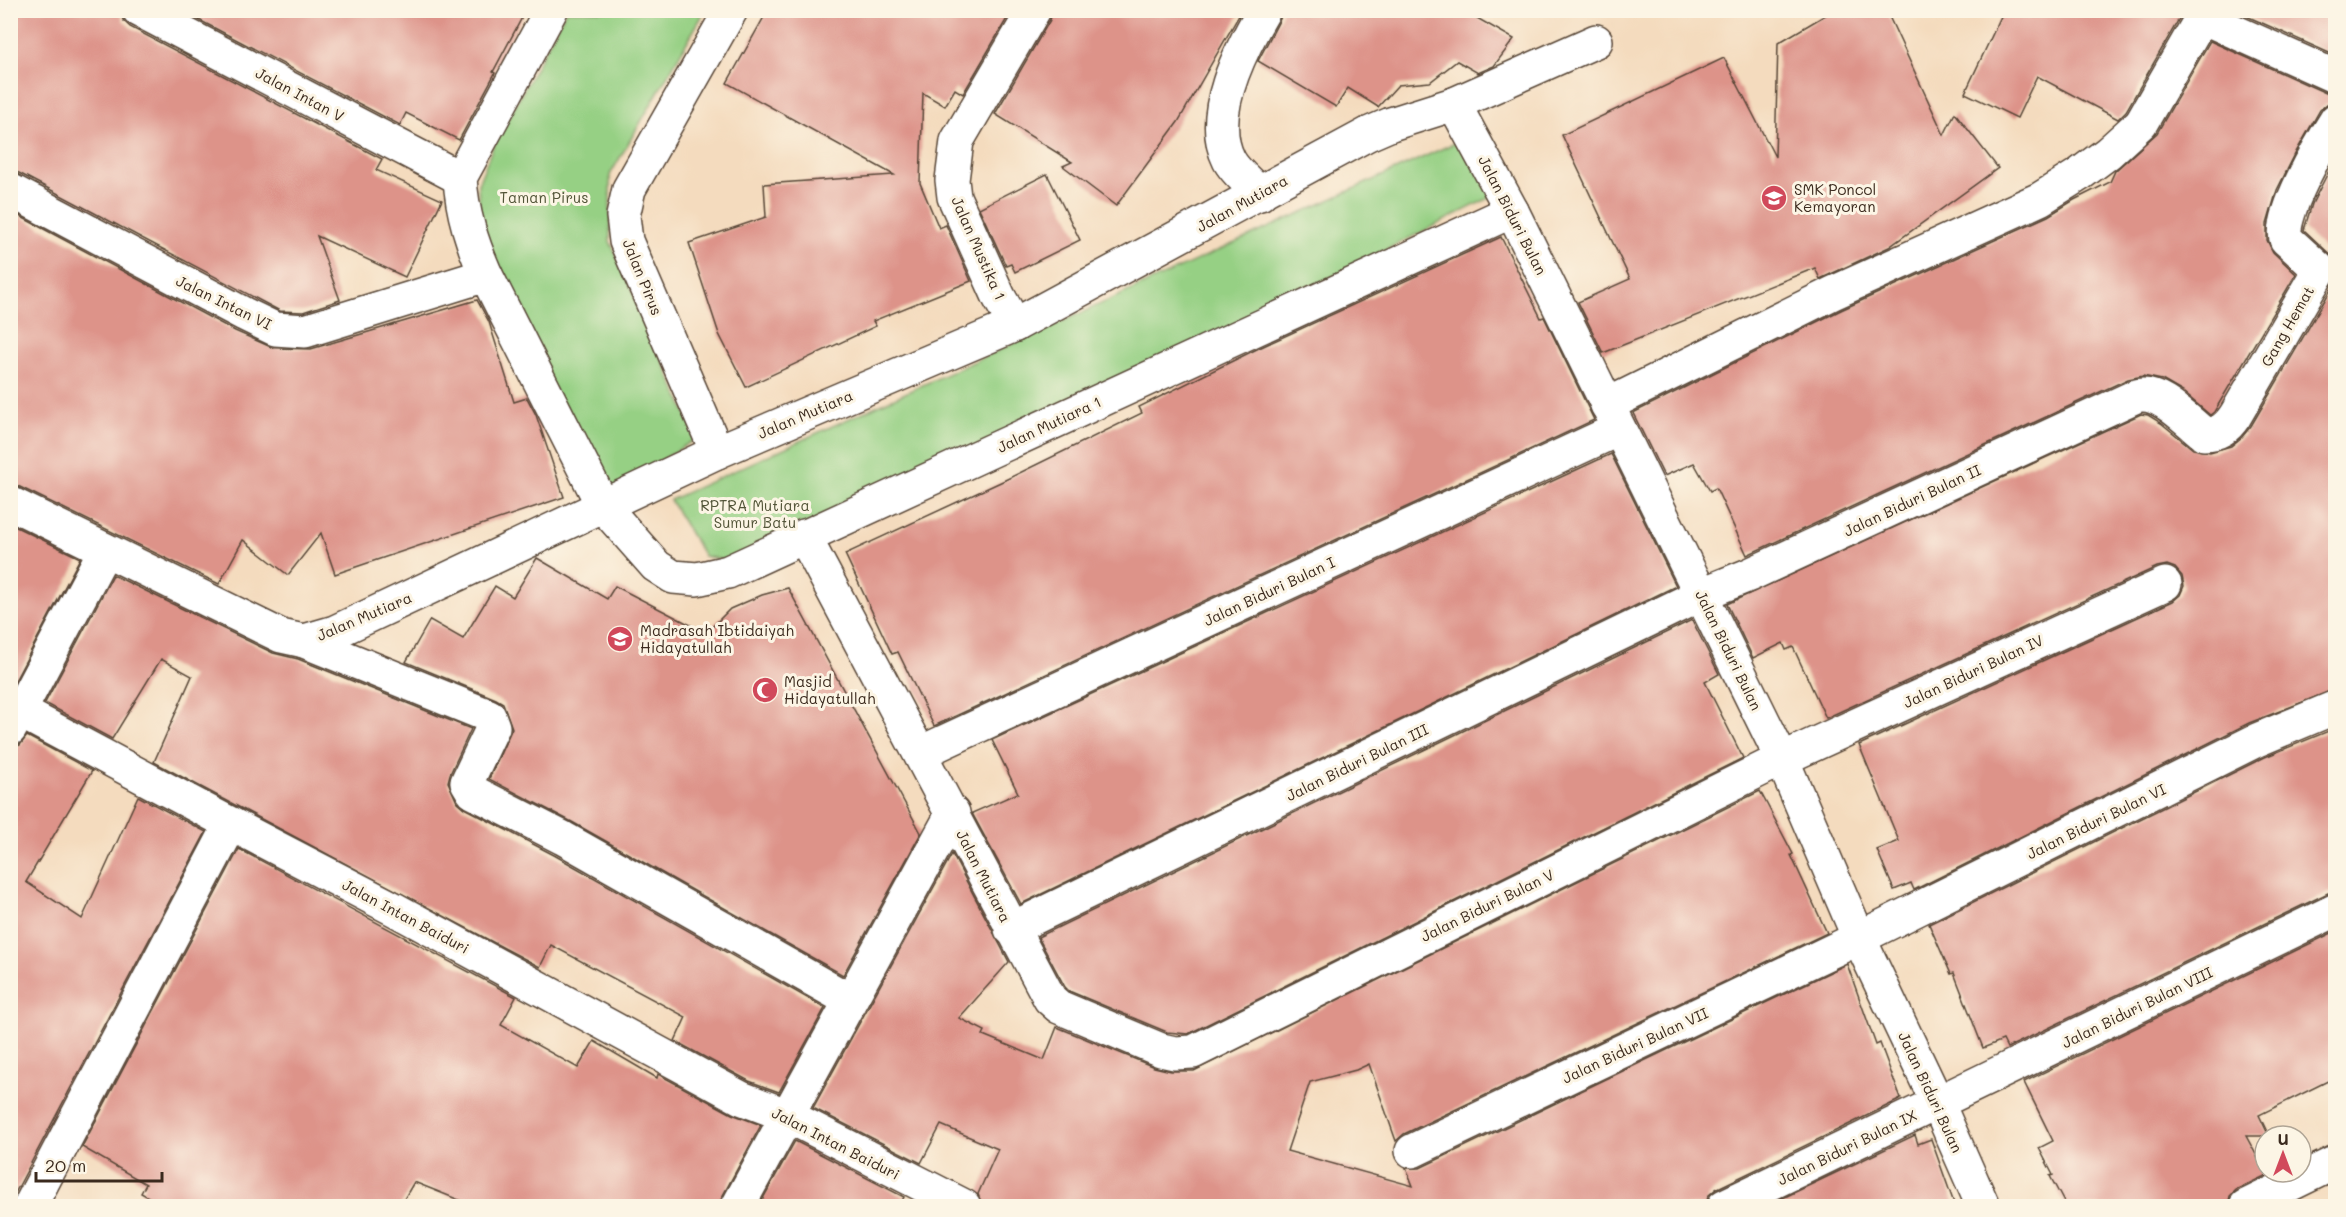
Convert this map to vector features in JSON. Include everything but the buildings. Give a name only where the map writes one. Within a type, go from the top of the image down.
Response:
[{"type":"street","name":"Jalan Intan V","points":[[139,10],[460,178]]},
{"type":"street","points":[[551,10],[460,178],[462,205],[472,243],[486,275],[603,506]]},
{"type":"street","name":"Jalan Pirus","points":[[717,452],[626,241],[623,216],[629,189],[731,10]]},
{"type":"street","name":"Jalan Mustika 1","points":[[1016,325],[999,297],[954,197],[952,180],[957,141],[1034,10]]},
{"type":"street","points":[[1260,194],[1229,160],[1223,139],[1222,116],[1228,84],[1242,48],[1264,10]]},
{"type":"street","points":[[2203,14],[2336,77]]},
{"type":"street","name":"Jalan Biduri Bulan I","points":[[920,753],[1613,417],[1833,293],[2040,199],[2109,153],[2141,123],[2203,14]]},
{"type":"street","name":"Jalan Mutiara","points":[[10,502],[281,636],[304,641],[334,632],[717,452],[1016,325],[1368,134],[1391,124],[1454,104],[1596,41]]},
{"type":"street","name":"Jalan Biduri Bulan","points":[[1454,104],[1512,211],[1782,759],[1859,938],[1938,1104],[1983,1206]]},
{"type":"street","name":"Gang Hemat","points":[[2120,404],[2143,394],[2151,395],[2160,399],[2204,434],[2220,432],[2229,425],[2328,276],[2286,239],[2284,234],[2286,222],[2313,157],[2336,120]]},
{"type":"street","name":"Jalan Intan VI","points":[[10,190],[196,290],[275,329],[305,331],[486,275]]},
{"type":"street","name":"Jalan Mutiara 1","points":[[603,506],[656,566],[673,577],[697,579],[728,572],[1512,211]]},
{"type":"street","name":"Jalan Biduri Bulan II","points":[[1702,594],[2120,404]]},
{"type":"street","name":"Jalan Mutiara","points":[[804,536],[1050,999],[1059,1007],[1161,1050],[1175,1053],[1193,1052]]},
{"type":"street","points":[[14,715],[105,550]]},
{"type":"street","name":"Jalan Biduri Bulan IV","points":[[1782,759],[2165,584]]},
{"type":"street","name":"Jalan Biduri Bulan III","points":[[1011,929],[1702,594]]},
{"type":"street","points":[[304,641],[489,716],[493,727],[466,782],[473,792],[563,838],[849,1000]]},
{"type":"street","name":"Jalan Biduri Bulan VI","points":[[1859,938],[2257,741],[2336,707]]},
{"type":"street","name":"Jalan Intan Baiduri","points":[[14,715],[394,909],[741,1098],[786,1115],[964,1206]]},
{"type":"street","name":"Jalan Biduri Bulan V","points":[[1193,1052],[1782,759]]},
{"type":"street","points":[[738,1206],[755,1179],[786,1115],[953,813]]},
{"type":"street","points":[[30,1206],[231,825]]},
{"type":"street","name":"Jalan Biduri Bulan VIII","points":[[1938,1104],[2336,910]]},
{"type":"street","name":"Jalan Biduri Bulan VII","points":[[1412,1151],[1859,938]]},
{"type":"street","name":"Jalan Biduri Bulan IX","points":[[1724,1206],[1938,1104]]},
{"type":"street","points":[[2246,1206],[2336,1162]]},
{"type":"green space","name":"Taman Pirus","points":[[566,11],[705,11],[610,175],[610,241],[697,438],[610,493],[499,292],[480,219],[478,184],[492,149]]},
{"type":"green space","name":"RPTRA Mutiara Sumur Batu","points":[[1483,130],[1513,186],[756,567],[704,556],[670,500]]},
{"type":"place","name":"SMK Poncol Kemayoran","points":[[1774,198]]},
{"type":"place","name":"Madrasah Ibtidaiyah Hidayatullah","points":[[620,639]]},
{"type":"place","name":"Masjid Hidayatullah","points":[[765,690]]}]
